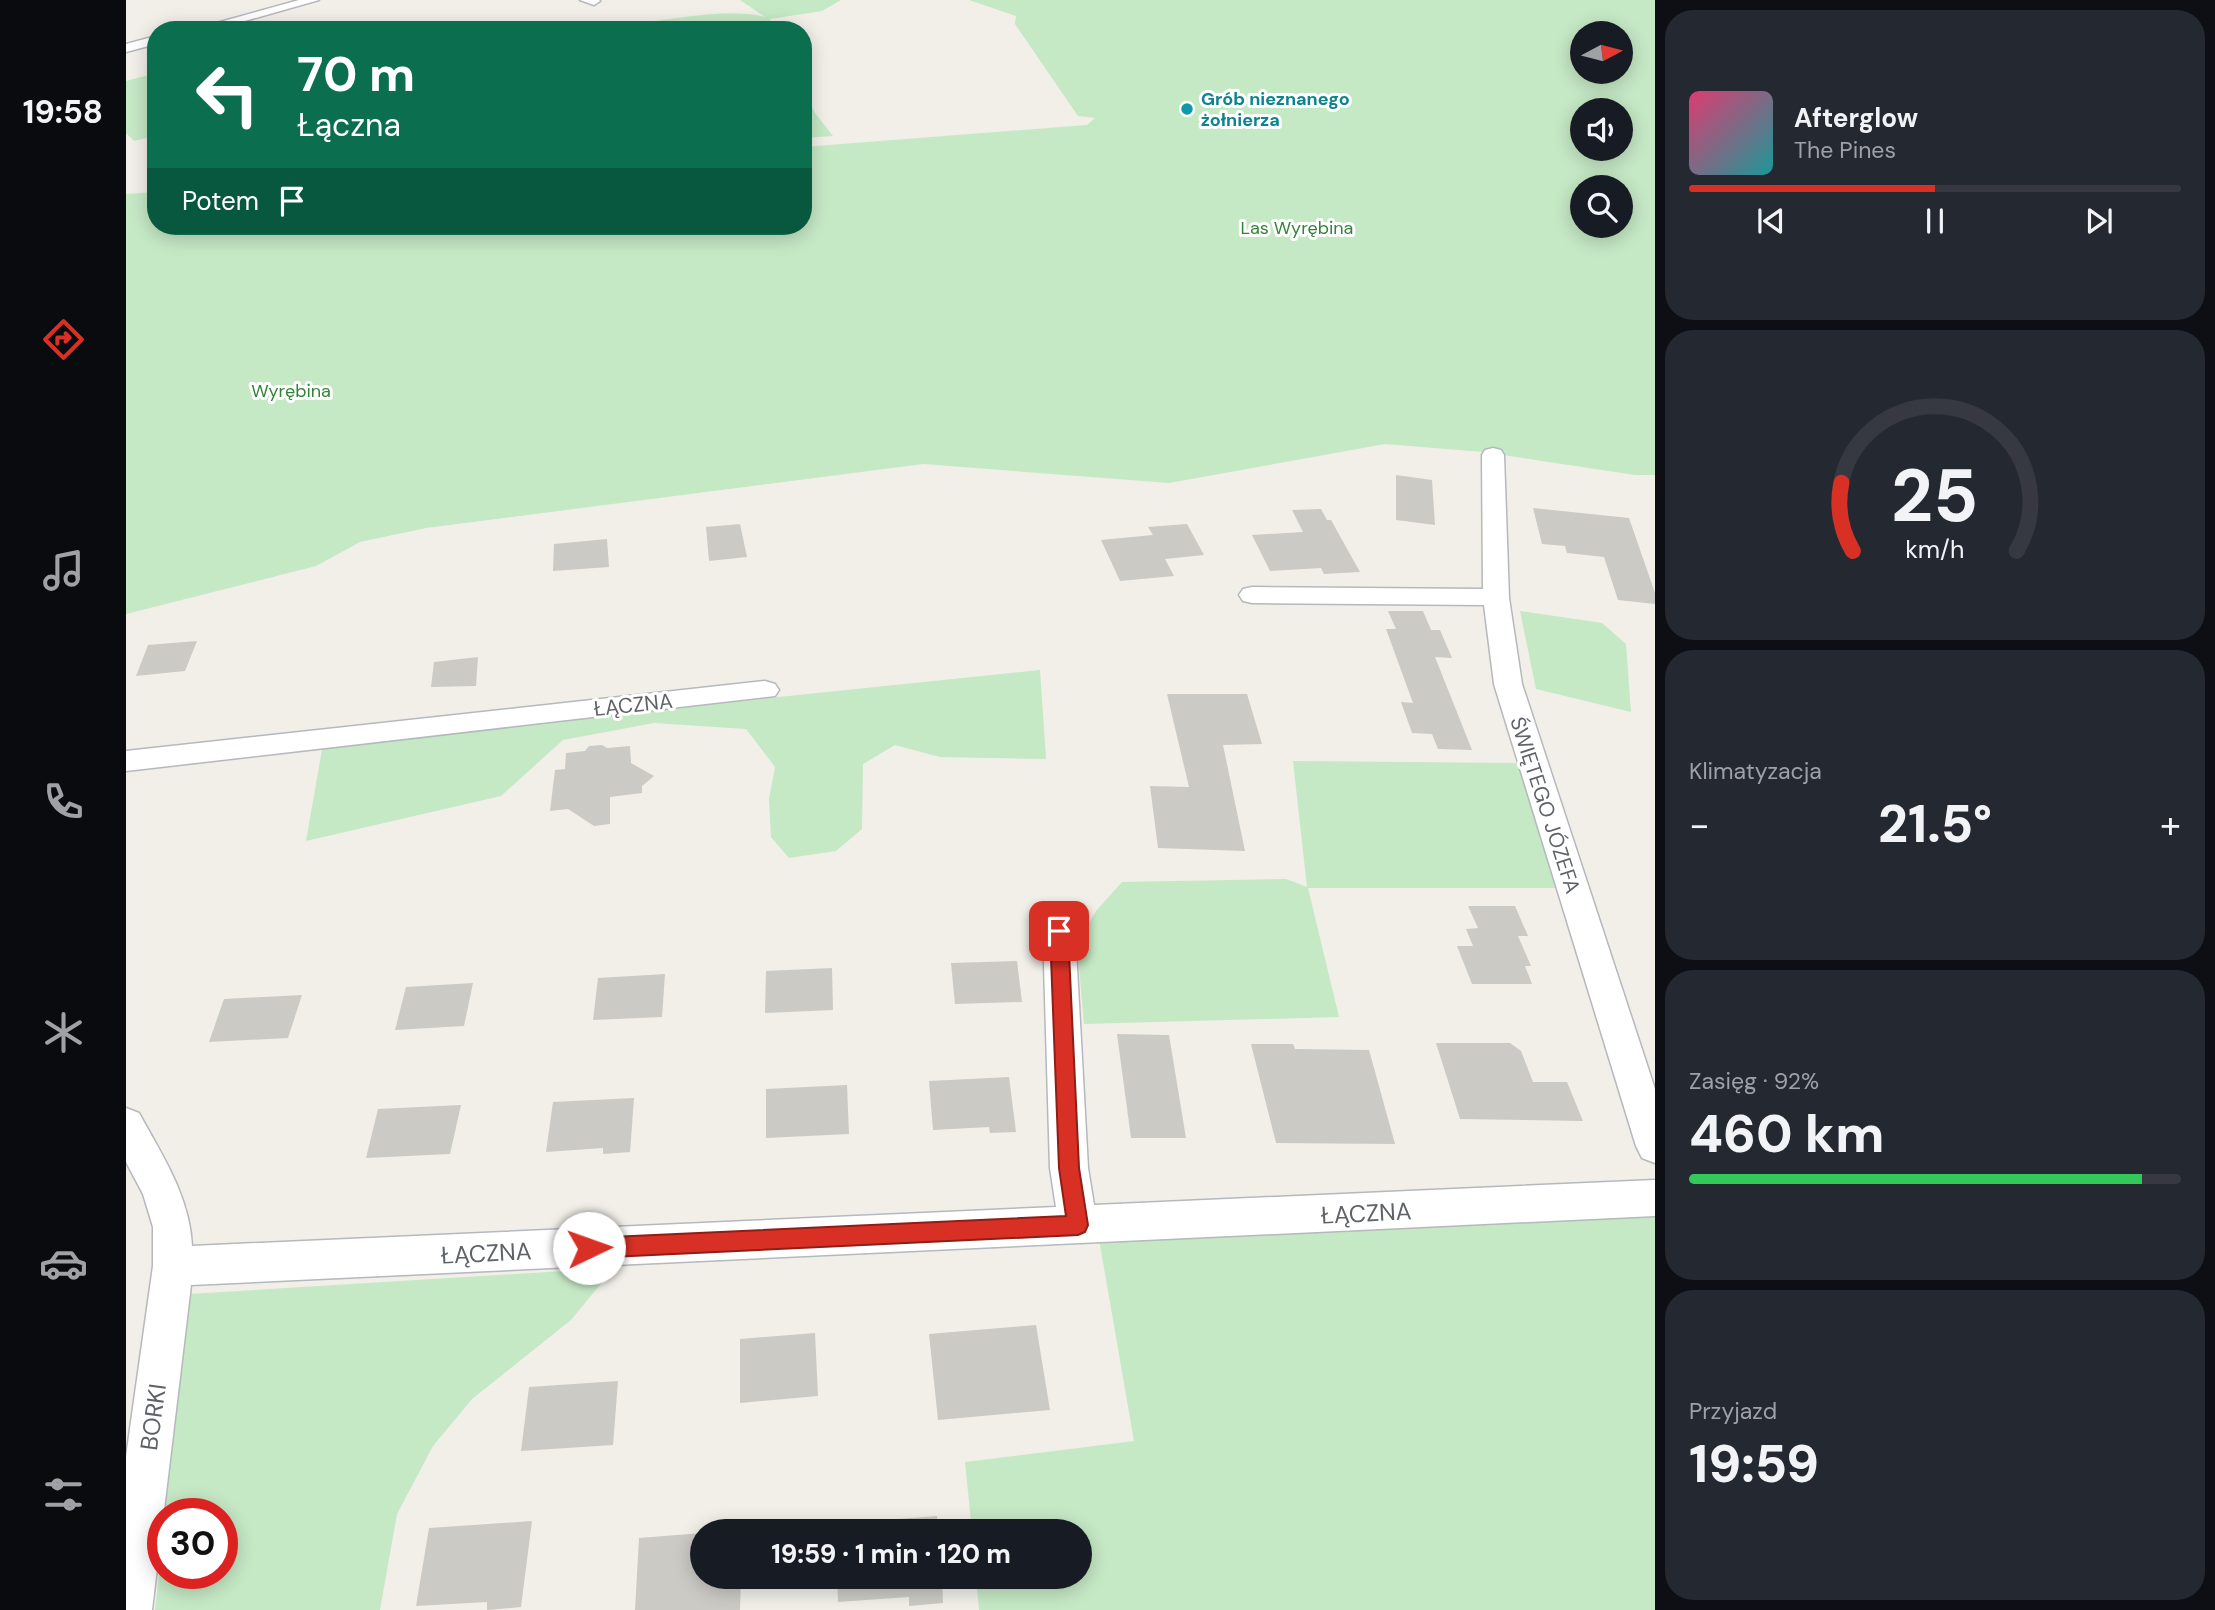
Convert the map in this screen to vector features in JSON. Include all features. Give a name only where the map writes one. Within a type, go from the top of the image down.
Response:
[{"type":"street","points":[[232,21],[313,0]]},
{"type":"street","points":[[126,48],[147,42]]},
{"type":"street","name":"ŚWIĘTEGO JÓZEFA","points":[[1493,454],[1496,598],[1501,647],[1515,711],[1655,1146]]},
{"type":"street","points":[[1252,595],[1496,598]]},
{"type":"street","name":"ŁĄCZNA","points":[[126,761],[765,690]]},
{"type":"street","points":[[1059,931],[1069,1168],[1078,1225]]},
{"type":"street","points":[[126,1125],[161,1190],[172,1227],[173,1266]]},
{"type":"street","name":"ŁĄCZNA","points":[[173,1266],[1655,1198]]},
{"type":"street","name":"BORKI","points":[[128,1610],[173,1266]]},
{"type":"green space","points":[[740,0],[841,0],[822,11],[770,19],[771,21],[655,21],[736,13],[765,17]]},
{"type":"green space","name":"Las Wyrębina","points":[[969,0],[1655,0],[1655,475],[1635,475],[1483,452],[1385,444],[1169,483],[923,464],[426,528],[360,542],[316,566],[126,614],[126,194],[147,193],[147,235],[812,235],[812,146],[1087,125],[1095,118],[1078,116],[1015,24],[1016,16]]},
{"type":"green space","points":[[147,75],[147,138],[134,141],[126,133],[126,81]]},
{"type":"green space","points":[[812,107],[815,113],[833,136],[812,137]]},
{"type":"green space","points":[[1520,611],[1602,623],[1626,644],[1631,712],[1536,689]]},
{"type":"green space","points":[[1040,670],[1046,759],[940,757],[895,745],[863,764],[862,829],[836,851],[789,858],[771,837],[769,799],[775,767],[746,729],[654,723],[563,740],[501,796],[306,841],[323,744]]},
{"type":"green space","points":[[1293,761],[1518,763],[1557,888],[1308,888],[1339,1017],[1084,1024],[1077,945],[1096,911],[1122,882],[1286,879],[1307,887]]},
{"type":"green space","points":[[1655,1214],[1655,1610],[979,1610],[977,1589],[1092,1589],[1092,1519],[971,1519],[965,1462],[1134,1441],[1099,1239]]},
{"type":"green space","points":[[614,1268],[571,1320],[472,1399],[433,1446],[397,1514],[380,1610],[155,1610],[157,1589],[238,1589],[238,1498],[167,1498],[189,1294]]},
{"type":"building","points":[[1396,475],[1432,480],[1435,525],[1396,520]]},
{"type":"building","points":[[1533,508],[1629,518],[1655,593],[1655,604],[1618,600],[1604,557],[1567,553],[1565,546],[1542,544]]},
{"type":"building","points":[[1321,509],[1327,520],[1331,520],[1360,572],[1324,574],[1321,568],[1270,571],[1252,535],[1303,532],[1292,510]]},
{"type":"building","points":[[740,524],[747,557],[709,561],[706,527]]},
{"type":"building","points":[[1187,524],[1204,555],[1165,559],[1174,576],[1120,581],[1101,540],[1153,535],[1148,527]]},
{"type":"building","points":[[607,539],[609,567],[553,571],[554,544]]},
{"type":"building","points":[[1388,611],[1423,611],[1431,630],[1440,630],[1452,658],[1435,657],[1472,750],[1438,749],[1432,734],[1412,733],[1401,702],[1413,703],[1386,629],[1396,629]]},
{"type":"building","points":[[197,641],[185,671],[136,676],[148,645]]},
{"type":"building","points":[[478,657],[476,686],[431,687],[434,662]]},
{"type":"building","points":[[1167,694],[1247,694],[1262,744],[1223,745],[1245,851],[1158,848],[1150,786],[1189,787]]},
{"type":"building","points":[[602,745],[607,748],[630,746],[631,763],[654,776],[642,786],[642,793],[610,797],[610,824],[594,826],[568,809],[550,811],[555,770],[565,769],[566,753],[585,751],[589,746]]},
{"type":"building","points":[[1468,906],[1515,906],[1528,936],[1518,936],[1531,966],[1525,966],[1532,984],[1472,984],[1457,946],[1473,946],[1466,929],[1478,928]]},
{"type":"building","points":[[1017,961],[1022,1002],[955,1004],[951,963]]},
{"type":"building","points":[[832,968],[833,1010],[765,1013],[766,971]]},
{"type":"building","points":[[665,974],[662,1017],[593,1020],[598,978]]},
{"type":"building","points":[[473,983],[464,1026],[395,1030],[406,987]]},
{"type":"building","points":[[302,995],[288,1038],[209,1042],[224,999]]},
{"type":"building","points":[[1117,1034],[1169,1035],[1186,1138],[1131,1138]]},
{"type":"building","points":[[1436,1043],[1510,1043],[1521,1051],[1533,1082],[1567,1082],[1583,1121],[1460,1119]]},
{"type":"building","points":[[1251,1044],[1293,1044],[1295,1049],[1369,1050],[1395,1144],[1276,1143]]},
{"type":"building","points":[[1009,1077],[1016,1132],[990,1133],[989,1127],[933,1130],[929,1081]]},
{"type":"building","points":[[847,1085],[849,1134],[766,1138],[766,1089]]},
{"type":"building","points":[[634,1098],[630,1152],[603,1154],[603,1148],[546,1152],[553,1102]]},
{"type":"building","points":[[461,1105],[450,1154],[366,1158],[378,1109]]},
{"type":"building","points":[[1036,1325],[1050,1410],[938,1420],[929,1334]]},
{"type":"building","points":[[815,1333],[818,1396],[740,1403],[740,1339]]},
{"type":"building","points":[[618,1381],[613,1445],[521,1451],[529,1387]]},
{"type":"building","points":[[937,1516],[937,1519],[899,1519]]},
{"type":"building","points":[[532,1521],[521,1607],[487,1610],[487,1602],[416,1606],[429,1528]]},
{"type":"building","points":[[690,1534],[690,1589],[741,1589],[740,1610],[635,1610],[639,1538]]},
{"type":"building","points":[[837,1589],[942,1589],[943,1603],[909,1606],[909,1597],[838,1602]]},
{"type":"place","name":"Grób nieznanego żołnierza","points":[[1187,109]]},
{"type":"route","points":[[589,1248],[1078,1225],[1069,1168],[1059,931]]},
{"type":"park label","name":"Wyrębina","points":[[291,391]]}]
